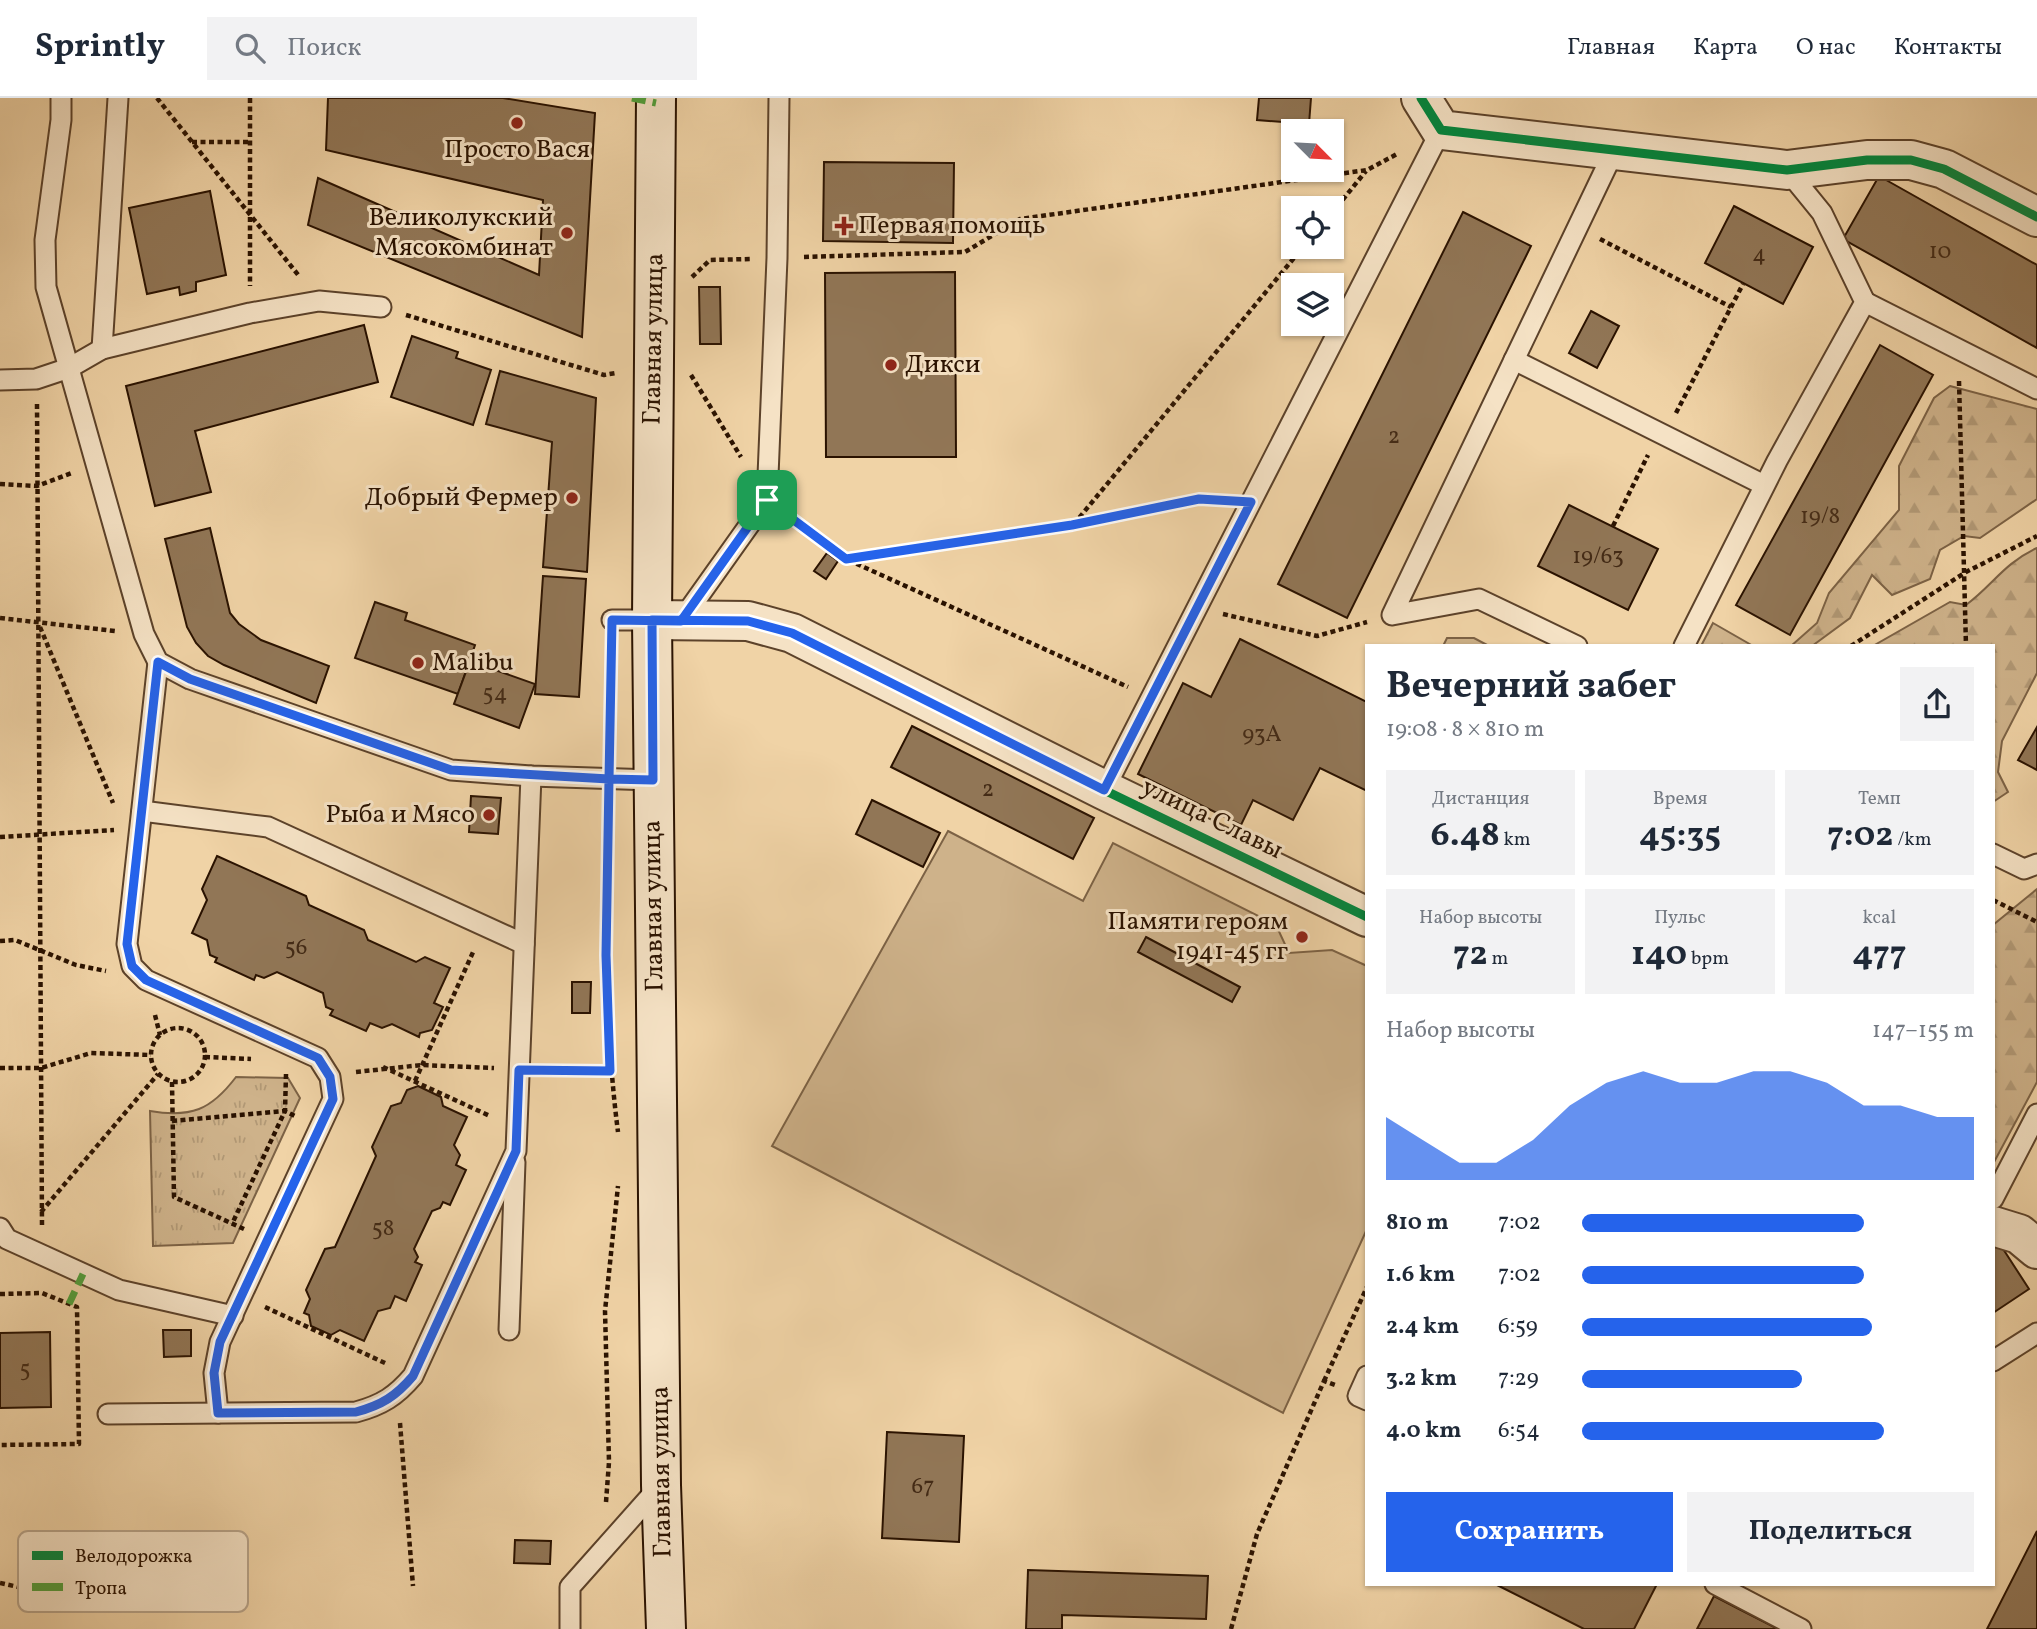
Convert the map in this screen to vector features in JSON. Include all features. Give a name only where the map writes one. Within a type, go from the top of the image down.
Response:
[{"type":"main road","points":[[1421,98],[1441,130],[1787,170],[1867,160],[1929,164],[2037,217]]},
{"type":"main road","name":"Главная улица","points":[[648,100],[666,620],[653,780],[661,1485],[666,1629]]},
{"type":"main road","name":"улица Славы","points":[[666,620],[748,621],[792,633],[832,665],[1104,790],[1365,916]]},
{"type":"main road","points":[[1995,1227],[2020,1234],[2037,1249]]},
{"type":"lane","points":[[61,98],[61,121],[45,240],[46,287],[144,635],[158,662],[190,679],[443,768],[531,776],[653,780]]},
{"type":"lane","points":[[102,349],[118,98]]},
{"type":"lane","points":[[612,620],[666,620],[767,500],[777,258],[779,98]]},
{"type":"lane","points":[[1104,790],[1441,130]]},
{"type":"lane","points":[[1392,615],[1615,149]]},
{"type":"lane","points":[[1787,170],[1822,213],[1865,302],[2037,389]]},
{"type":"lane","points":[[0,380],[37,379],[69,368],[102,349],[250,313],[319,301],[381,307]]},
{"type":"lane","points":[[1685,644],[1764,485],[1865,302]]},
{"type":"lane","points":[[1514,360],[1764,485]]},
{"type":"lane","points":[[1392,615],[1479,598],[1573,644]]},
{"type":"lane","points":[[158,662],[135,823],[127,944],[132,966],[146,980],[290,1053],[318,1058],[330,1077],[333,1099],[220,1342],[214,1373],[218,1413]]},
{"type":"lane","points":[[509,1330],[531,776]]},
{"type":"lane","points":[[135,823],[268,827],[524,944]]},
{"type":"lane","points":[[1995,855],[2024,869],[2037,864]]},
{"type":"lane","points":[[1995,1195],[2037,1114]]},
{"type":"lane","points":[[108,1414],[356,1412],[378,1406],[398,1394],[413,1376],[516,1151]]},
{"type":"lane","points":[[0,1228],[7,1239],[119,1290],[233,1316]]},
{"type":"lane","points":[[1995,1360],[2037,1333]]},
{"type":"lane","points":[[570,1629],[570,1587],[661,1485]]},
{"type":"lane","points":[[1719,1586],[1801,1629]]},
{"type":"path","points":[[157,98],[319,301]]},
{"type":"path","points":[[250,98],[250,313]]},
{"type":"path","points":[[692,277],[710,260],[965,252],[1020,219],[1367,170],[1441,130]]},
{"type":"path","points":[[192,142],[250,142]]},
{"type":"path","points":[[1344,198],[1367,170]]},
{"type":"path","points":[[1578,227],[1731,307]]},
{"type":"path","points":[[1072,525],[1293,259]]},
{"type":"path","points":[[1612,526],[1743,284]]},
{"type":"path","points":[[381,307],[604,376],[616,373]]},
{"type":"path","points":[[1958,347],[1966,644]]},
{"type":"path","points":[[616,387],[617,359]]},
{"type":"path","points":[[691,374],[767,500],[846,559],[1150,697]]},
{"type":"path","points":[[37,379],[43,1256]]},
{"type":"path","points":[[0,484],[37,486],[96,464]]},
{"type":"path","points":[[846,559],[1072,525],[1199,499],[1251,502]]},
{"type":"path","points":[[1855,644],[1966,572],[2037,536]]},
{"type":"path","points":[[1199,605],[1214,612],[1317,636],[1392,615]]},
{"type":"path","points":[[0,618],[144,635]]},
{"type":"path","points":[[612,620],[606,955],[610,1071],[618,1134]]},
{"type":"path","points":[[0,837],[135,823],[38,622]]},
{"type":"path","points":[[1995,901],[2037,922]]},
{"type":"path","points":[[415,1081],[485,926]]},
{"type":"path","points":[[0,941],[15,940],[76,965],[114,973],[132,966]]},
{"type":"path","points":[[177,1028],[194,1034],[201,1041],[205,1057],[197,1074],[190,1080],[172,1082],[158,1074],[151,1055],[160,1035],[177,1028]]},
{"type":"path","points":[[0,1068],[41,1068],[91,1053],[151,1055]]},
{"type":"path","points":[[205,1057],[290,1053],[285,1111],[232,1224]]},
{"type":"path","points":[[330,1077],[382,1066],[422,1065],[610,1071]]},
{"type":"path","points":[[382,1066],[517,1128]]},
{"type":"path","points":[[41,1212],[158,1074]]},
{"type":"path","points":[[172,1082],[174,1197],[268,1240]]},
{"type":"path","points":[[172,1121],[285,1111],[320,1127]]},
{"type":"path","points":[[605,1508],[609,1462],[605,1311],[620,1173]]},
{"type":"path","points":[[1231,1629],[1257,1534],[1365,1291]]},
{"type":"path","points":[[0,1294],[42,1293],[77,1307],[79,1444],[0,1445]]},
{"type":"path","points":[[242,1296],[413,1376]]},
{"type":"path","points":[[1324,1381],[1362,1398]]},
{"type":"path","points":[[398,1394],[413,1586]]},
{"type":"path","points":[[0,1583],[18,1587]]},
{"type":"green space","points":[[1950,386],[2037,409],[2037,499],[1980,538],[1964,536],[1940,550],[1930,579],[1892,595],[1872,575],[1850,618],[1815,644],[1793,644],[1817,623],[1829,593],[1899,510],[1899,466],[1934,398]]},
{"type":"green space","points":[[2037,548],[2037,673],[2002,741],[1998,772],[2008,792],[1995,801],[1995,644],[1876,644],[1950,602],[1966,605],[2025,554]]},
{"type":"green space","points":[[1713,623],[1750,644],[1702,644]]},
{"type":"green space","points":[[1447,638],[1474,638],[1485,644],[1444,644]]},
{"type":"green space","points":[[948,831],[1083,901],[1113,843],[1276,925],[1289,953],[1332,950],[1365,965],[1365,1233],[1283,1413],[772,1146]]},
{"type":"green space","points":[[2037,889],[2037,1082],[1995,1160],[1995,923]]},
{"type":"green space","points":[[236,1077],[288,1078],[300,1098],[233,1243],[153,1246],[150,1111],[177,1113],[199,1109],[218,1097]]},
{"type":"building","points":[[328,98],[503,98],[595,113],[582,337],[308,225],[318,178],[539,275],[543,200],[326,150]]},
{"type":"building","points":[[1259,98],[1311,98],[1309,119],[1281,119],[1281,122],[1257,120]]},
{"type":"building","points":[[824,162],[954,163],[953,243],[823,241]]},
{"type":"building","points":[[1879,176],[2037,265],[2037,348],[1843,239]]},
{"type":"building","points":[[210,191],[226,275],[196,282],[196,291],[180,295],[179,287],[147,294],[129,208]]},
{"type":"building","points":[[1734,206],[1813,247],[1783,304],[1705,263]]},
{"type":"building","points":[[1463,212],[1531,246],[1347,618],[1278,584]]},
{"type":"building","name":"Дикси","points":[[955,272],[956,457],[826,457],[825,273]]},
{"type":"building","points":[[699,287],[720,287],[721,344],[700,344]]},
{"type":"building","points":[[1591,311],[1619,326],[1597,368],[1569,353]]},
{"type":"building","points":[[364,325],[378,382],[195,431],[211,492],[155,506],[126,386]]},
{"type":"building","points":[[412,336],[458,352],[456,358],[491,370],[473,425],[391,397]]},
{"type":"building","points":[[1880,345],[1933,375],[1790,635],[1736,605]]},
{"type":"building","points":[[500,371],[596,398],[587,572],[543,567],[552,442],[486,424]]},
{"type":"building","points":[[1569,505],[1658,549],[1628,610],[1538,566]]},
{"type":"building","points":[[210,528],[230,613],[239,624],[261,640],[329,666],[316,703],[224,665],[208,656],[196,643],[187,627],[165,539]]},
{"type":"building","points":[[827,553],[838,561],[826,579],[814,571]]},
{"type":"building","points":[[543,576],[586,579],[579,697],[535,694]]},
{"type":"building","points":[[375,602],[407,613],[405,620],[475,645],[458,694],[355,658]]},
{"type":"building","points":[[1240,639],[1365,701],[1365,790],[1320,768],[1293,820],[1253,800],[1241,825],[1138,774],[1183,683],[1211,697]]},
{"type":"building","points":[[470,661],[535,684],[519,728],[454,704]]},
{"type":"building","points":[[912,726],[1094,818],[1073,859],[891,767]]},
{"type":"building","points":[[2037,727],[2037,770],[2018,760]]},
{"type":"building","points":[[471,796],[501,798],[498,834],[469,832]]},
{"type":"building","points":[[872,800],[940,833],[923,867],[856,834]]},
{"type":"building","points":[[217,856],[306,896],[309,905],[364,930],[368,940],[416,962],[425,957],[450,968],[434,1003],[443,1007],[432,1030],[420,1033],[419,1037],[392,1024],[382,1028],[370,1023],[366,1031],[330,1015],[333,1010],[326,1007],[323,993],[277,972],[264,978],[256,975],[254,980],[215,962],[217,958],[210,955],[207,940],[192,933],[207,900],[202,889]]},
{"type":"building","points":[[1146,937],[1240,987],[1232,1002],[1138,952]]},
{"type":"building","points":[[572,982],[591,982],[590,1013],[572,1013]]},
{"type":"building","points":[[418,1086],[441,1097],[443,1106],[467,1117],[454,1145],[460,1155],[456,1165],[466,1170],[450,1205],[443,1202],[440,1208],[432,1211],[414,1249],[418,1257],[415,1262],[422,1265],[406,1301],[395,1296],[390,1308],[378,1311],[364,1341],[340,1330],[331,1335],[311,1326],[309,1315],[304,1313],[310,1299],[306,1290],[325,1249],[335,1247],[376,1156],[372,1147],[391,1106],[401,1103],[407,1090]]},
{"type":"building","points":[[1995,1239],[2029,1289],[1995,1312]]},
{"type":"building","points":[[163,1330],[191,1330],[191,1356],[164,1357]]},
{"type":"building","points":[[50,1332],[51,1407],[0,1408],[0,1333]]},
{"type":"building","points":[[887,1432],[964,1436],[959,1542],[882,1538]]},
{"type":"building","points":[[2037,1531],[2037,1629],[1987,1629]]},
{"type":"building","points":[[515,1540],[551,1541],[550,1564],[514,1563]]},
{"type":"building","points":[[1028,1570],[1208,1576],[1206,1619],[1062,1615],[1062,1629],[1026,1629]]},
{"type":"building","points":[[1499,1586],[1656,1586],[1634,1629],[1584,1629]]},
{"type":"building","points":[[1714,1596],[1739,1609],[1778,1629],[1697,1629]]},
{"type":"marked path","points":[[632,98],[656,103]]},
{"type":"marked path","points":[[69,1304],[83,1274]]},
{"type":"cycle path","points":[[1421,98],[1441,130],[1787,170],[1867,160],[1911,160],[1944,169],[2037,217]]},
{"type":"cycle path","points":[[652,620],[748,621],[792,633],[1104,790],[1365,916]]},
{"type":"place","name":"Просто Вася","points":[[517,123]]},
{"type":"place","name":"Первая помощь","points":[[844,226]]},
{"type":"place","name":"Великолукский Мясокомбинат","points":[[567,233]]},
{"type":"place","name":"Дикси","points":[[891,365]]},
{"type":"place","name":"Добрый Фермер","points":[[572,498]]},
{"type":"place","name":"Malibu","points":[[418,663]]},
{"type":"place","name":"Рыба и Мясо","points":[[489,815]]},
{"type":"place","name":"Памяти героям 1941-45 гг","points":[[1302,937]]},
{"type":"route","points":[[767,500],[681,621],[652,620],[612,620],[609,779],[531,776],[443,768],[190,679],[158,662],[127,944],[132,966],[146,980],[318,1058],[330,1077],[333,1099],[220,1342],[214,1373],[218,1413],[356,1412],[378,1406],[398,1394],[413,1376],[516,1151],[519,1070],[610,1071],[606,955],[609,779],[653,780],[652,620],[681,621],[748,621],[792,633],[1104,790],[1251,502],[1199,499],[1072,525],[846,559],[767,500]]}]
